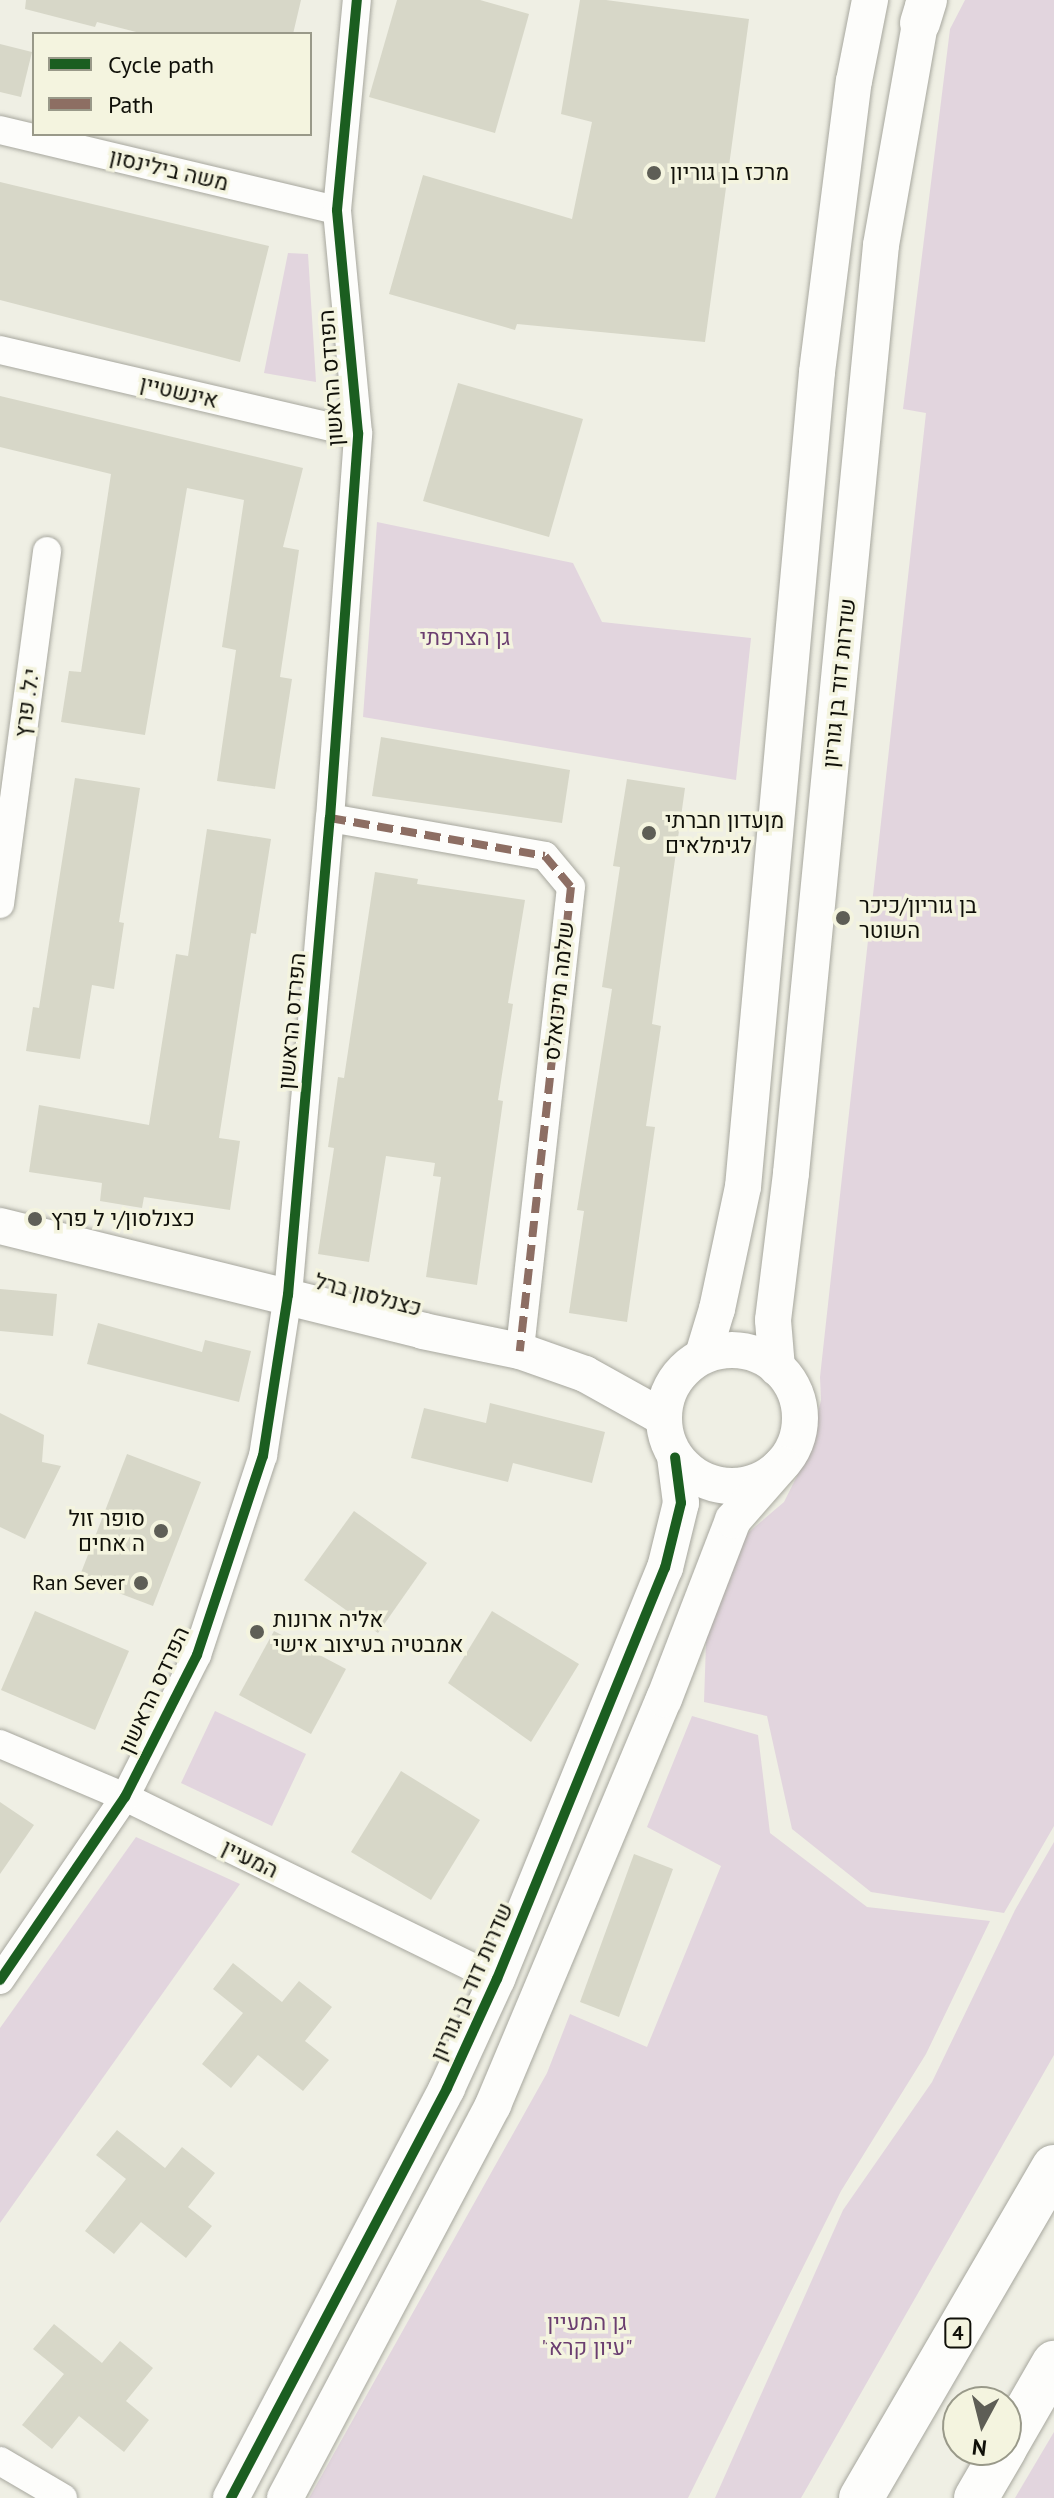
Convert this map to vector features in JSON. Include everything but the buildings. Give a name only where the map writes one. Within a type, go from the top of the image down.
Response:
[{"type":"highway","name":"4","points":[[861,2498],[1054,2167]]},
{"type":"highway","points":[[1022,2419],[1054,2363]]},
{"type":"highway","points":[[976,2498],[995,2466]]},
{"type":"street","name":"הפרדס הראשון","points":[[0,1980],[125,1797],[197,1655],[263,1456],[288,1295],[330,818],[358,433],[337,210],[357,0]]},
{"type":"street","points":[[782,1464],[763,1479],[732,1486],[705,1481],[675,1457],[664,1428],[664,1418],[672,1384],[693,1363],[717,1309],[743,1187],[817,372],[854,81],[870,0]]},
{"type":"street","name":"שדרות דוד בן גוריון","points":[[777,1368],[773,1320],[793,1157],[881,245],[924,8]]},
{"type":"street","name":"משה בילינסון","points":[[0,130],[337,210]]},
{"type":"street","name":"אינשטיין","points":[[0,350],[358,433]]},
{"type":"street","name":"י.ל. פרץ","points":[[0,904],[47,551]]},
{"type":"street","name":"שלמה מיכואלס","points":[[330,818],[545,856],[571,887],[520,1351]]},
{"type":"street","name":"כצנלסון ברל","points":[[0,1226],[288,1295],[423,1331],[520,1351],[585,1374],[664,1418]]},
{"type":"street","points":[[285,2498],[493,2105],[658,1714],[733,1520],[782,1464],[798,1436],[801,1411],[794,1388],[761,1355],[737,1349],[693,1363]]},
{"type":"street","name":"כצנלסון ברל","points":[[585,1374],[693,1363]]},
{"type":"street","name":"שדרות דוד בן גוריון","points":[[231,2498],[447,2088],[497,1979],[665,1568],[681,1503],[675,1457]]},
{"type":"street","name":"המעיין","points":[[0,1744],[125,1797],[497,1979]]},
{"type":"street","points":[[0,2461],[63,2498]]},
{"type":"green space","points":[[965,0],[1054,0],[1054,1826],[1004,1913],[871,1892],[792,1829],[767,1716],[704,1702],[707,1613],[735,1544],[784,1502],[809,1452],[821,1400],[820,1377],[926,413],[903,409],[950,29]]},
{"type":"green space","points":[[288,253],[308,254],[316,382],[264,373]]},
{"type":"green space","name":"גן הצרפתי","points":[[377,522],[573,563],[602,622],[751,638],[736,780],[363,717]]},
{"type":"green space","points":[[215,1711],[306,1754],[272,1826],[181,1783]]},
{"type":"green space","name":"גן המעיין \"עיון קרא\"","points":[[692,1716],[758,1735],[770,1833],[867,1907],[990,1921],[926,2054],[841,2191],[688,2498],[309,2498],[547,2073],[570,2014],[647,2047],[721,1866],[647,1827]]},
{"type":"green space","points":[[136,1837],[240,1884],[0,2223],[0,2028]]},
{"type":"green space","points":[[1054,1842],[1054,2055],[801,2498],[715,2498],[843,2210],[932,2082],[1015,1910]]},
{"type":"green space","points":[[1054,2432],[1054,2498],[1015,2498]]},
{"type":"marked path","points":[[330,818],[545,856],[571,887],[520,1351]]},
{"type":"cycle path","points":[[0,1980],[125,1797],[197,1655],[263,1456],[288,1295],[330,818],[358,433],[337,210],[357,0]]},
{"type":"cycle path","points":[[231,2498],[447,2088],[497,1979],[665,1568],[681,1503],[675,1457]]},
{"type":"place","name":"מרכז בן גוריון","points":[[654,173]]},
{"type":"place","name":"מןעדון חברתי לגימלאים","points":[[649,833]]},
{"type":"place","name":"בן גוריון/כיכר השוטר","points":[[843,918]]},
{"type":"place","name":"כצנלסון/י ל פרץ","points":[[35,1219]]},
{"type":"place","name":"סופר זול ה אחים","points":[[161,1531]]},
{"type":"place","name":"Ran Sever","points":[[141,1583]]},
{"type":"place","name":"אליה ארונות אמבטיה בעיצוב אישי","points":[[257,1632]]}]
